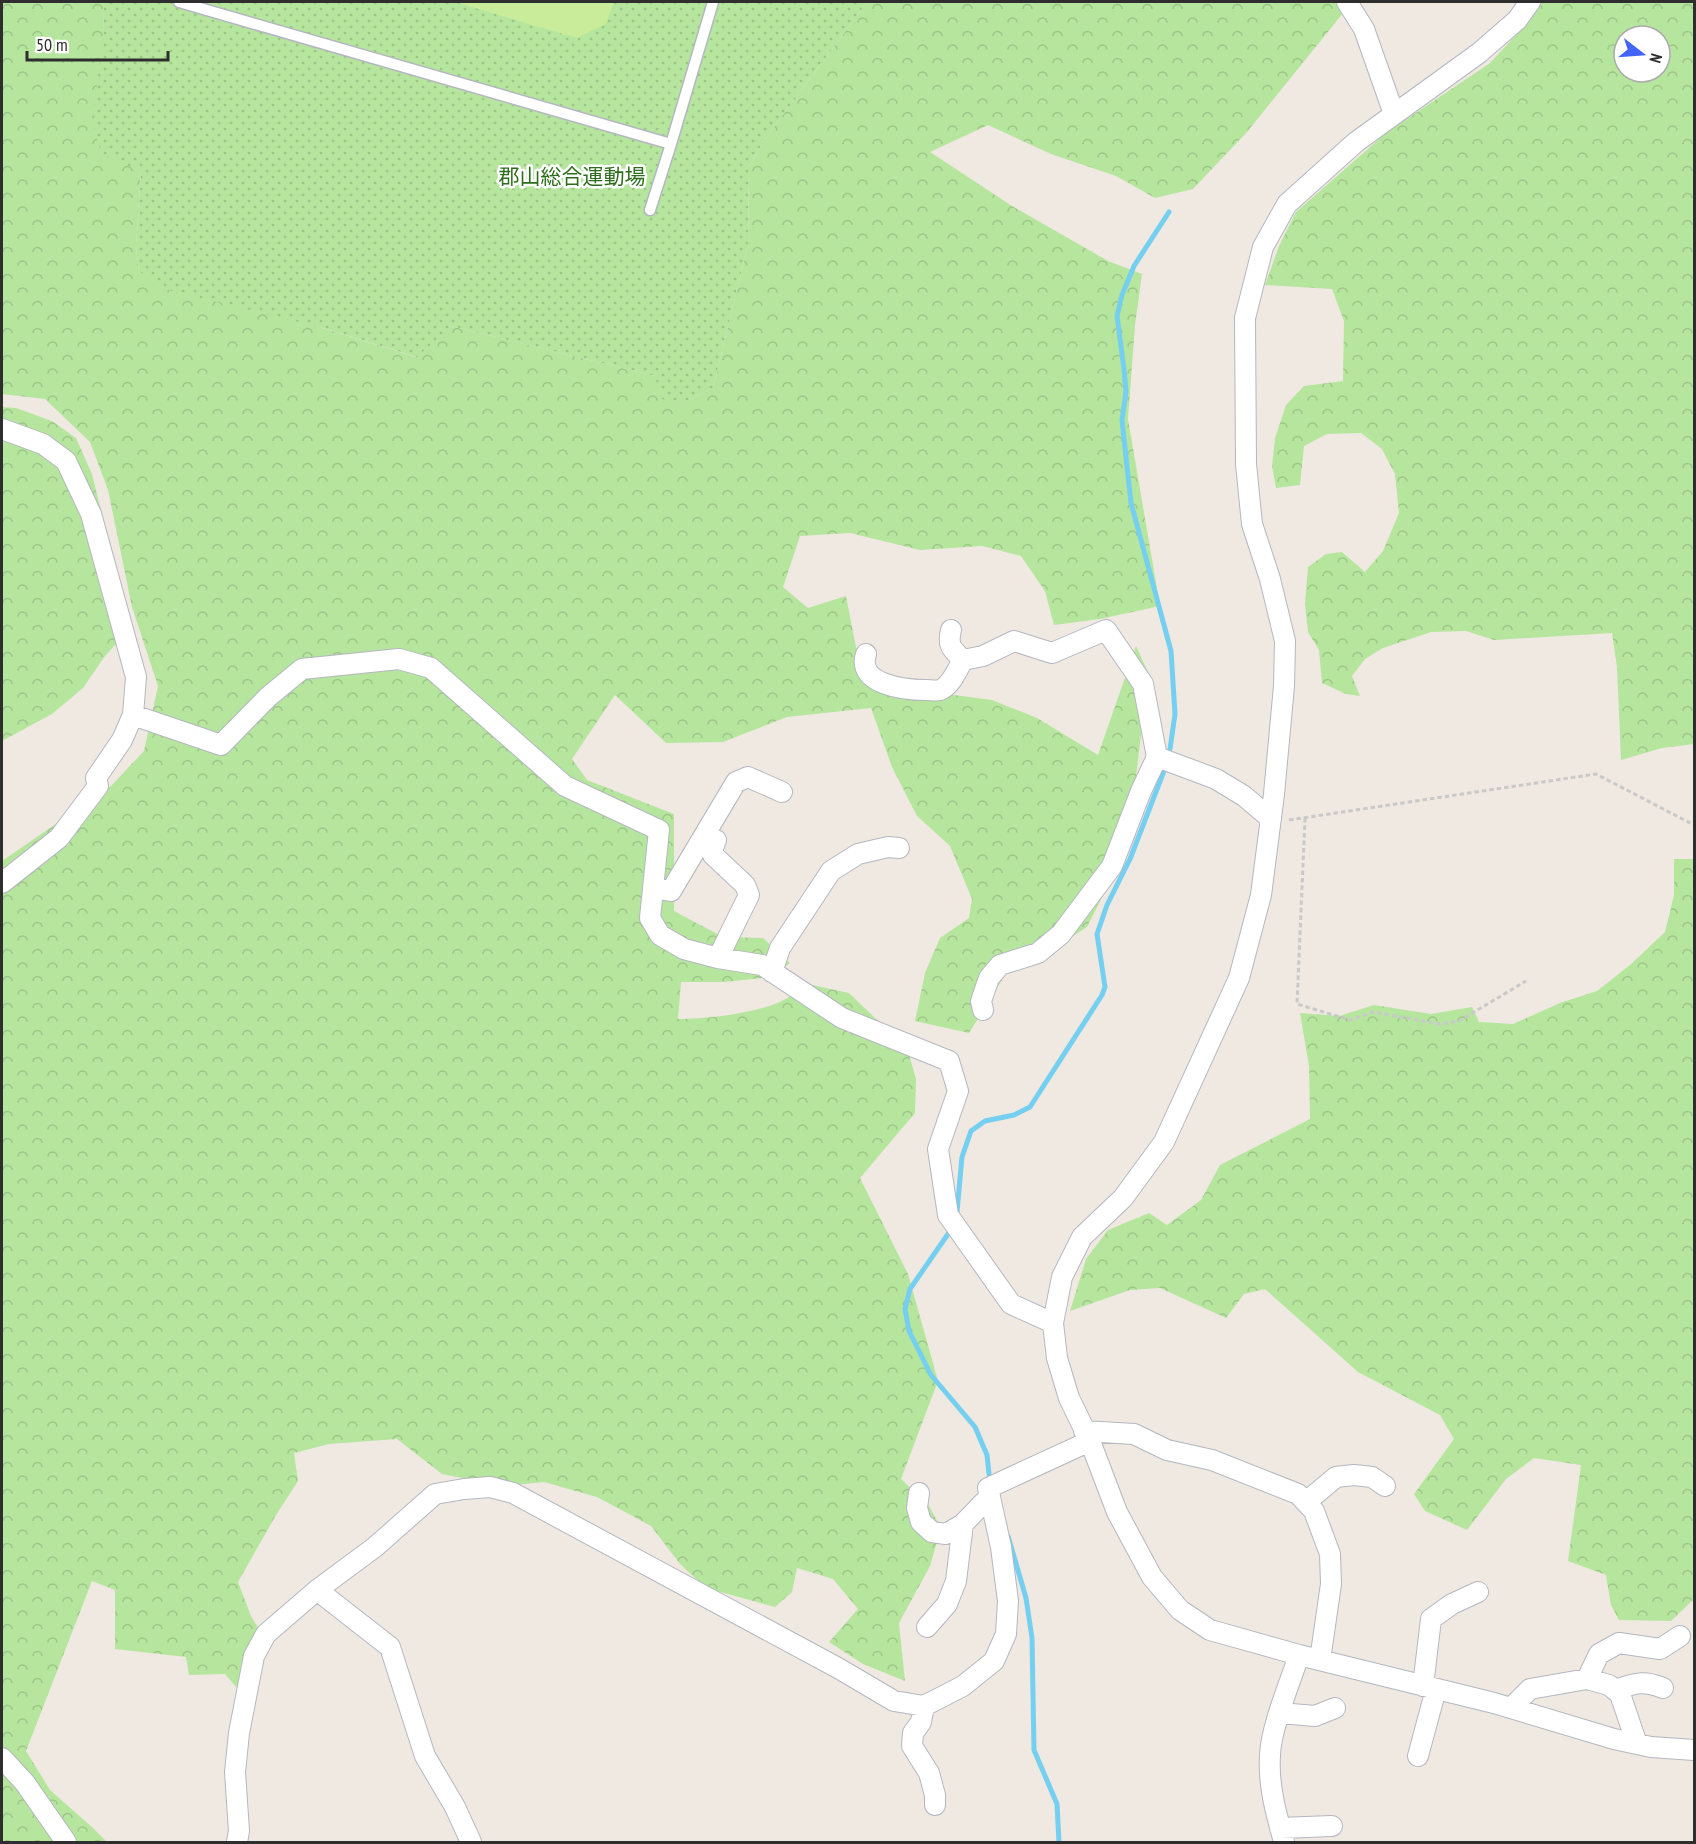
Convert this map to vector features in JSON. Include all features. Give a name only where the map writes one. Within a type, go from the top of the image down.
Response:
[{"type":"street","points":[[1347,2],[1364,29],[1394,114]]},
{"type":"street","points":[[1530,2],[1517,20],[1479,53],[1356,142],[1287,204],[1263,247],[1245,318],[1246,464],[1252,524],[1270,579],[1285,641],[1284,686],[1271,821],[1261,895],[1239,978],[1164,1142],[1123,1198],[1082,1237],[1062,1277],[1053,1323],[1057,1358],[1069,1398],[1087,1436],[1117,1512],[1152,1577],[1180,1610],[1209,1630],[1511,1708],[1637,1744],[1695,1750]]},
{"type":"street","points":[[2,429],[44,444],[66,461],[91,514],[136,677],[133,715],[122,740],[96,778],[98,786],[59,838],[2,883]]},
{"type":"street","points":[[951,630],[948,640],[952,649],[963,660]]},
{"type":"street","points":[[866,654],[863,662],[865,668],[878,681],[892,687],[939,690],[949,684],[963,660],[983,656],[1014,642],[1052,652],[1106,630],[1143,684],[1157,758],[1141,790],[1112,866],[1060,934],[1038,953],[1000,965],[989,978],[981,1002],[983,1010]]},
{"type":"street","points":[[133,715],[221,745],[268,697],[302,669],[399,659],[431,668],[565,786],[659,830],[650,918],[660,935],[684,949],[718,958],[762,965],[842,1018],[949,1061],[958,1090],[938,1149],[948,1215],[1011,1304],[1053,1323]]},
{"type":"street","points":[[1157,758],[1216,779],[1244,796],[1271,821]]},
{"type":"street","points":[[653,888],[671,891],[736,782],[747,777],[782,792]]},
{"type":"street","points":[[716,840],[713,855],[745,885],[749,895],[718,958]]},
{"type":"street","points":[[772,972],[780,948],[831,872],[858,854],[888,847],[899,848]]},
{"type":"street","points":[[237,1842],[239,1831],[236,1762],[239,1733],[254,1656],[266,1634],[435,1494],[464,1489],[490,1487],[513,1493],[838,1668],[894,1701],[924,1706],[963,1686],[994,1661],[1006,1634],[1008,1601],[1001,1547],[988,1488],[1087,1436],[1134,1434],[1167,1450],[1212,1460],[1298,1494],[1314,1511],[1330,1554],[1331,1584],[1320,1660]]},
{"type":"street","points":[[1306,1502],[1336,1477],[1354,1475],[1372,1477],[1385,1486]]},
{"type":"street","points":[[918,1493],[917,1508],[921,1522],[932,1532],[946,1534],[963,1524],[990,1496]]},
{"type":"street","points":[[927,1628],[946,1604],[956,1581],[963,1524]]},
{"type":"street","points":[[317,1590],[390,1647],[425,1756],[455,1808],[471,1842]]},
{"type":"street","points":[[1418,1756],[1429,1687],[1431,1619],[1452,1604],[1478,1592]]},
{"type":"street","points":[[1587,1679],[1599,1654],[1620,1643],[1660,1649],[1680,1636]]},
{"type":"street","points":[[1299,1655],[1270,1752],[1271,1792],[1282,1835],[1332,1826]]},
{"type":"street","points":[[1511,1708],[1530,1689],[1587,1679],[1609,1685],[1620,1694],[1637,1744]]},
{"type":"street","points":[[1615,1690],[1630,1684],[1649,1683],[1663,1688]]},
{"type":"street","points":[[924,1706],[921,1722],[913,1733],[912,1746],[929,1773],[935,1795],[935,1805]]},
{"type":"street","points":[[1280,1713],[1315,1716],[1335,1708]]},
{"type":"street","points":[[2,1758],[25,1783],[66,1842]]},
{"type":"lane","points":[[179,2],[671,144]]},
{"type":"lane","points":[[650,210],[713,2]]},
{"type":"path","points":[[1271,821],[1305,818],[1596,774],[1695,825]]},
{"type":"path","points":[[1305,818],[1296,1004],[1350,1020],[1373,1012],[1440,1024],[1459,1021],[1526,981]]},
{"type":"green space","points":[[2,2],[104,2],[101,153],[141,171],[136,247],[139,271],[416,357],[451,326],[655,376],[685,402],[713,388],[748,244],[749,167],[763,142],[867,2],[1352,2],[1247,132],[1193,189],[1155,198],[1116,176],[1051,154],[988,125],[930,152],[1012,206],[1108,261],[1142,274],[1135,325],[1128,419],[1160,606],[1100,619],[1054,625],[1045,591],[1021,556],[982,546],[920,550],[850,533],[800,536],[783,587],[808,608],[846,596],[863,683],[992,700],[1037,718],[1098,755],[1136,646],[1152,681],[1142,727],[1134,793],[1114,874],[1087,927],[1039,958],[1007,972],[969,1033],[915,1021],[925,973],[940,938],[969,918],[972,899],[950,846],[917,816],[892,767],[871,708],[787,717],[723,742],[666,743],[615,695],[572,759],[587,780],[674,814],[674,911],[723,937],[763,938],[790,963],[771,977],[724,982],[681,982],[678,1019],[720,1016],[765,1007],[789,997],[803,983],[849,993],[906,1044],[916,1079],[915,1113],[860,1178],[908,1274],[938,1381],[901,1479],[929,1506],[941,1528],[930,1566],[899,1623],[905,1681],[863,1664],[829,1642],[858,1609],[833,1579],[797,1568],[792,1592],[775,1607],[706,1588],[680,1564],[651,1526],[597,1497],[544,1482],[503,1486],[442,1474],[397,1439],[329,1444],[294,1453],[298,1481],[238,1582],[251,1616],[268,1644],[258,1688],[236,1717],[237,1688],[225,1674],[189,1675],[186,1657],[115,1649],[115,1590],[92,1581],[26,1751],[50,1790],[107,1842],[2,1842],[2,861],[111,786],[144,751],[158,686],[132,607],[108,490],[90,442],[45,399],[2,394]]},
{"type":"green space","name":"郡山総合運動場","points":[[104,2],[867,2],[763,142],[749,167],[748,244],[713,388],[685,402],[661,399],[655,376],[451,326],[417,357],[323,328],[164,289],[139,271],[136,247],[141,172],[101,153],[92,121],[103,39]]},
{"type":"green space","points":[[455,2],[614,2],[606,24],[577,38]]},
{"type":"green space","points":[[1542,2],[1694,2],[1694,744],[1662,748],[1621,760],[1617,667],[1612,633],[1494,640],[1466,631],[1431,632],[1383,648],[1365,659],[1352,676],[1360,696],[1346,694],[1322,683],[1319,650],[1308,632],[1305,604],[1308,567],[1326,554],[1342,552],[1365,572],[1383,551],[1399,513],[1395,474],[1382,449],[1361,433],[1327,434],[1304,446],[1300,485],[1276,488],[1272,466],[1275,438],[1286,405],[1304,386],[1343,381],[1344,321],[1332,289],[1265,285],[1279,246],[1296,212],[1386,133],[1490,63],[1529,21]]},
{"type":"green space","points":[[2,407],[16,408],[52,421],[76,438],[92,474],[134,642],[115,645],[83,688],[52,714],[2,741]]},
{"type":"green space","points":[[1674,859],[1694,859],[1694,1599],[1671,1621],[1619,1620],[1611,1605],[1606,1575],[1568,1561],[1581,1465],[1534,1458],[1506,1479],[1467,1530],[1425,1511],[1414,1494],[1454,1439],[1440,1415],[1358,1372],[1265,1289],[1244,1294],[1226,1318],[1160,1288],[1130,1290],[1070,1311],[1086,1259],[1108,1230],[1149,1213],[1167,1225],[1201,1200],[1220,1165],[1310,1119],[1309,1066],[1300,1013],[1339,1016],[1374,1005],[1431,1014],[1472,1007],[1479,1022],[1513,1024],[1560,1003],[1597,991],[1630,965],[1665,932],[1674,895]]},
{"type":"waterway","points":[[1169,212],[1134,266],[1122,295],[1117,316],[1126,392],[1122,420],[1131,503],[1171,651],[1175,714],[1170,749]]},
{"type":"waterway","points":[[957,1212],[962,1157],[971,1131],[985,1121],[1014,1115],[1030,1107],[1102,995],[1105,987],[1097,934],[1107,905],[1130,859],[1164,771]]},
{"type":"waterway","points":[[948,1234],[910,1289],[905,1309],[909,1331],[931,1375],[975,1427],[987,1455],[989,1474]]},
{"type":"waterway","points":[[1008,1536],[1026,1598],[1032,1638],[1034,1750],[1057,1804],[1059,1842]]}]
